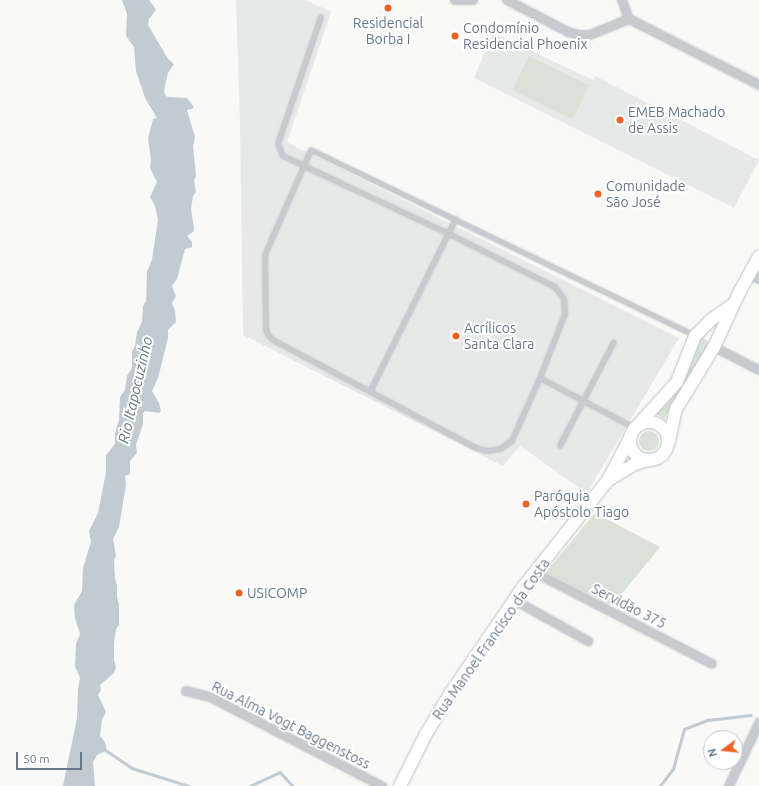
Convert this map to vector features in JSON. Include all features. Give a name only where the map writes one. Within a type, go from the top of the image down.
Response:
[{"type":"main road","points":[[669,442],[667,433],[661,425],[649,422],[635,430],[630,442],[636,454],[648,460],[660,457],[665,452],[669,442],[676,409],[716,343],[734,304],[754,277],[759,257]]},
{"type":"main road","points":[[698,332],[734,304]]},
{"type":"main road","points":[[698,332],[712,330],[716,343]]},
{"type":"main road","name":"Rua Manoel Francisco da Costa","points":[[400,786],[437,715],[514,600],[534,572],[608,480],[635,430],[677,382],[698,332]]},
{"type":"main road","name":"Rua Manoel Francisco da Costa","points":[[608,480],[635,464],[648,460]]},
{"type":"street","points":[[455,0],[473,0]]},
{"type":"street","points":[[508,0],[568,32],[579,35],[590,34],[630,19]]},
{"type":"street","points":[[622,0],[630,19],[759,85]]},
{"type":"street","points":[[716,343],[759,370]]},
{"type":"street","name":"Servidão 375","points":[[534,572],[712,664]]},
{"type":"street","points":[[514,600],[588,641]]},
{"type":"street","name":"Rua Alma Vogt Baggenstoss","points":[[186,691],[210,697],[382,786]]},
{"type":"street","points":[[729,786],[759,723]]},
{"type":"lane","points":[[321,17],[278,144],[283,156],[304,166],[449,234],[556,287],[564,298],[565,314],[540,378],[512,442],[500,449],[488,451],[476,448],[273,340],[268,335],[265,255],[304,166],[312,150],[456,220],[698,332]]},
{"type":"lane","points":[[370,392],[456,220]]},
{"type":"lane","points":[[560,446],[614,342]]},
{"type":"lane","points":[[540,378],[635,430]]},
{"type":"shaded area","points":[[236,0],[306,0],[331,12],[287,142],[679,338],[587,493],[520,446],[503,466],[243,335],[240,121]]},
{"type":"shaded area","name":"EMEB Machado de Assis","points":[[493,33],[593,80],[595,76],[759,160],[734,208],[474,78]]},
{"type":"shaded area","points":[[529,56],[589,85],[573,120],[512,90]]},
{"type":"shaded area","points":[[704,338],[707,341],[708,346],[664,419],[657,414],[680,388],[700,339]]},
{"type":"shaded area","points":[[649,431],[656,434],[659,441],[656,448],[649,451],[642,448],[639,441],[642,434]]},
{"type":"shaded area","points":[[595,513],[660,547],[612,606],[546,572]]},
{"type":"water","name":"Rio Itapocuzinho","points":[[122,0],[149,0],[155,8],[156,10],[149,19],[148,25],[168,59],[174,64],[168,73],[164,90],[165,95],[168,97],[187,98],[194,107],[187,110],[195,137],[193,146],[196,176],[194,181],[196,192],[193,196],[191,209],[194,231],[187,236],[192,242],[192,247],[185,249],[177,279],[172,286],[176,296],[172,303],[175,311],[176,322],[168,330],[168,338],[158,378],[152,391],[159,403],[161,411],[159,413],[145,411],[143,413],[143,424],[136,445],[137,453],[130,461],[130,474],[125,476],[126,485],[119,527],[113,539],[116,555],[114,561],[115,578],[119,605],[119,625],[116,629],[114,643],[114,660],[116,668],[114,673],[100,685],[101,690],[98,695],[106,712],[102,719],[100,736],[105,742],[107,750],[97,755],[93,762],[95,786],[63,786],[77,718],[80,678],[75,666],[76,644],[80,634],[75,618],[74,605],[82,591],[83,568],[91,542],[89,531],[98,513],[106,472],[106,455],[115,444],[115,433],[119,420],[120,397],[125,390],[127,376],[132,368],[132,351],[135,346],[137,332],[142,322],[143,306],[146,301],[147,272],[152,259],[158,220],[155,206],[150,197],[157,182],[150,168],[151,160],[148,138],[153,119],[157,118],[145,98],[136,71],[134,47],[126,36],[127,14]]},
{"type":"waterway","points":[[660,786],[673,769],[684,729],[708,720],[751,715]]},
{"type":"waterway","points":[[104,749],[132,768],[189,786]]},
{"type":"waterway","points":[[250,786],[280,772],[293,786]]},
{"type":"place","name":"Residencial Borba I","points":[[388,8]]},
{"type":"place","name":"Condomínio Residencial Phoenix","points":[[455,36]]},
{"type":"place","name":"EMEB Machado de Assis","points":[[620,120]]},
{"type":"place","name":"Comunidade São José","points":[[598,194]]},
{"type":"place","name":"Acrílicos Santa Clara","points":[[456,336]]},
{"type":"place","name":"Paróquia Apóstolo Tiago","points":[[526,504]]},
{"type":"place","name":"USICOMP","points":[[239,593]]}]
